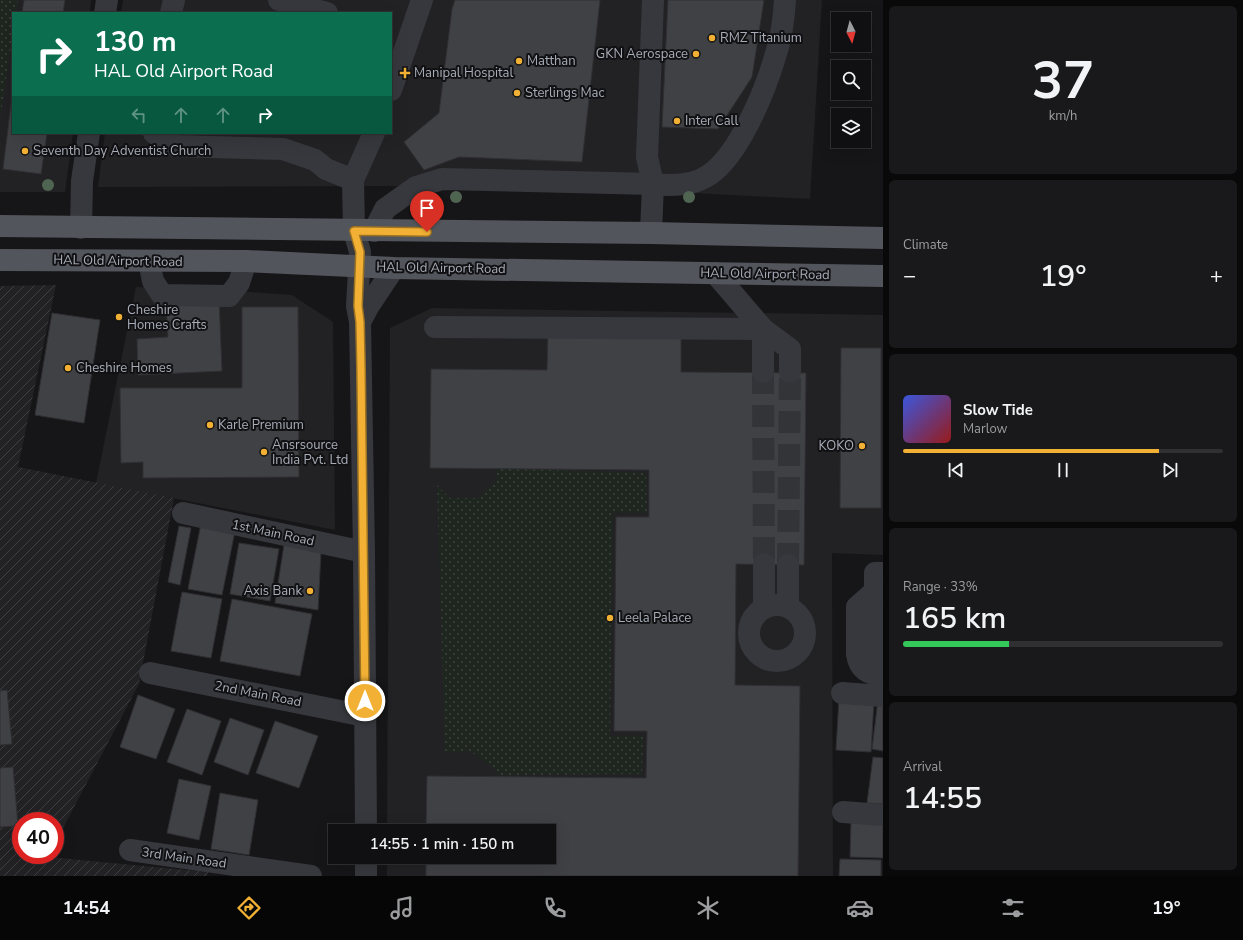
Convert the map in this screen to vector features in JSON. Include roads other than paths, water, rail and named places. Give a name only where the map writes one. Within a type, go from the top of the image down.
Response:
[{"type":"main road","points":[[0,226],[883,238]]},
{"type":"main road","name":"HAL Old Airport Road","points":[[0,260],[246,261],[394,268],[883,276]]},
{"type":"street","points":[[105,12],[107,0]]},
{"type":"street","points":[[171,12],[174,0]]},
{"type":"street","points":[[279,0],[323,12]]},
{"type":"street","points":[[392,87],[422,0]]},
{"type":"street","points":[[651,234],[653,184],[647,157],[653,0]]},
{"type":"street","points":[[364,231],[385,210],[416,187],[442,179],[653,184],[668,186],[697,182],[709,175],[722,164],[732,152],[755,110],[776,57],[785,0]]},
{"type":"street","points":[[392,33],[395,35],[404,53]]},
{"type":"street","points":[[81,228],[82,181],[89,134]]},
{"type":"street","points":[[156,134],[175,146],[283,149],[315,160],[326,169],[353,180]]},
{"type":"street","points":[[366,824],[364,552],[360,322],[358,306],[360,252],[364,231],[353,180],[374,134]]},
{"type":"street","points":[[149,261],[153,281],[162,296],[229,296],[239,283],[246,261]]},
{"type":"street","points":[[360,322],[368,307],[394,268]]},
{"type":"street","points":[[715,273],[763,329],[790,349],[790,372]]},
{"type":"street","points":[[435,327],[763,329]]},
{"type":"street","points":[[763,329],[763,372]]},
{"type":"street","name":"1st Main Road","points":[[182,513],[364,552]]},
{"type":"street","points":[[764,564],[764,608]]},
{"type":"street","points":[[788,564],[788,606]]},
{"type":"street","points":[[879,582],[875,655],[883,655]]},
{"type":"street","points":[[879,582],[857,607],[857,654],[858,662],[868,673],[883,676]]},
{"type":"street","points":[[776,605],[788,606],[798,613],[804,623],[806,635],[803,646],[795,656],[785,661],[772,662],[761,657],[753,649],[748,638],[749,626],[754,615],[764,608],[776,605]]},
{"type":"street","name":"2nd Main Road","points":[[150,673],[365,716]]},
{"type":"street","points":[[842,693],[883,696]]},
{"type":"street","points":[[843,812],[883,815]]},
{"type":"street","name":"3rd Main Road","points":[[130,850],[311,876]]},
{"type":"street","points":[[366,864],[366,876]]},
{"type":"tunnel","points":[[763,372],[764,564]]},
{"type":"tunnel","points":[[788,565],[790,372]]},
{"type":"place","name":"RMZ Titanium","points":[[712,38]]},
{"type":"place","name":"GKN Aerospace","points":[[696,54]]},
{"type":"place","name":"Matthan","points":[[519,61]]},
{"type":"place","name":"Manipal Hospital","points":[[405,73]]},
{"type":"place","name":"Sterlings Mac","points":[[517,93]]},
{"type":"place","name":"Inter Call","points":[[677,121]]},
{"type":"place","name":"Seventh Day Adventist Church","points":[[25,151]]},
{"type":"place","name":"Cheshire Homes Crafts","points":[[119,317]]},
{"type":"place","name":"Cheshire Homes","points":[[68,368]]},
{"type":"place","name":"Karle Premium","points":[[210,425]]},
{"type":"place","name":"KOKO","points":[[862,446]]},
{"type":"place","name":"Ansrsource India Pvt. Ltd","points":[[264,452]]},
{"type":"place","name":"Axis Bank","points":[[310,591]]},
{"type":"place","name":"Leela Palace","points":[[610,618]]}]
